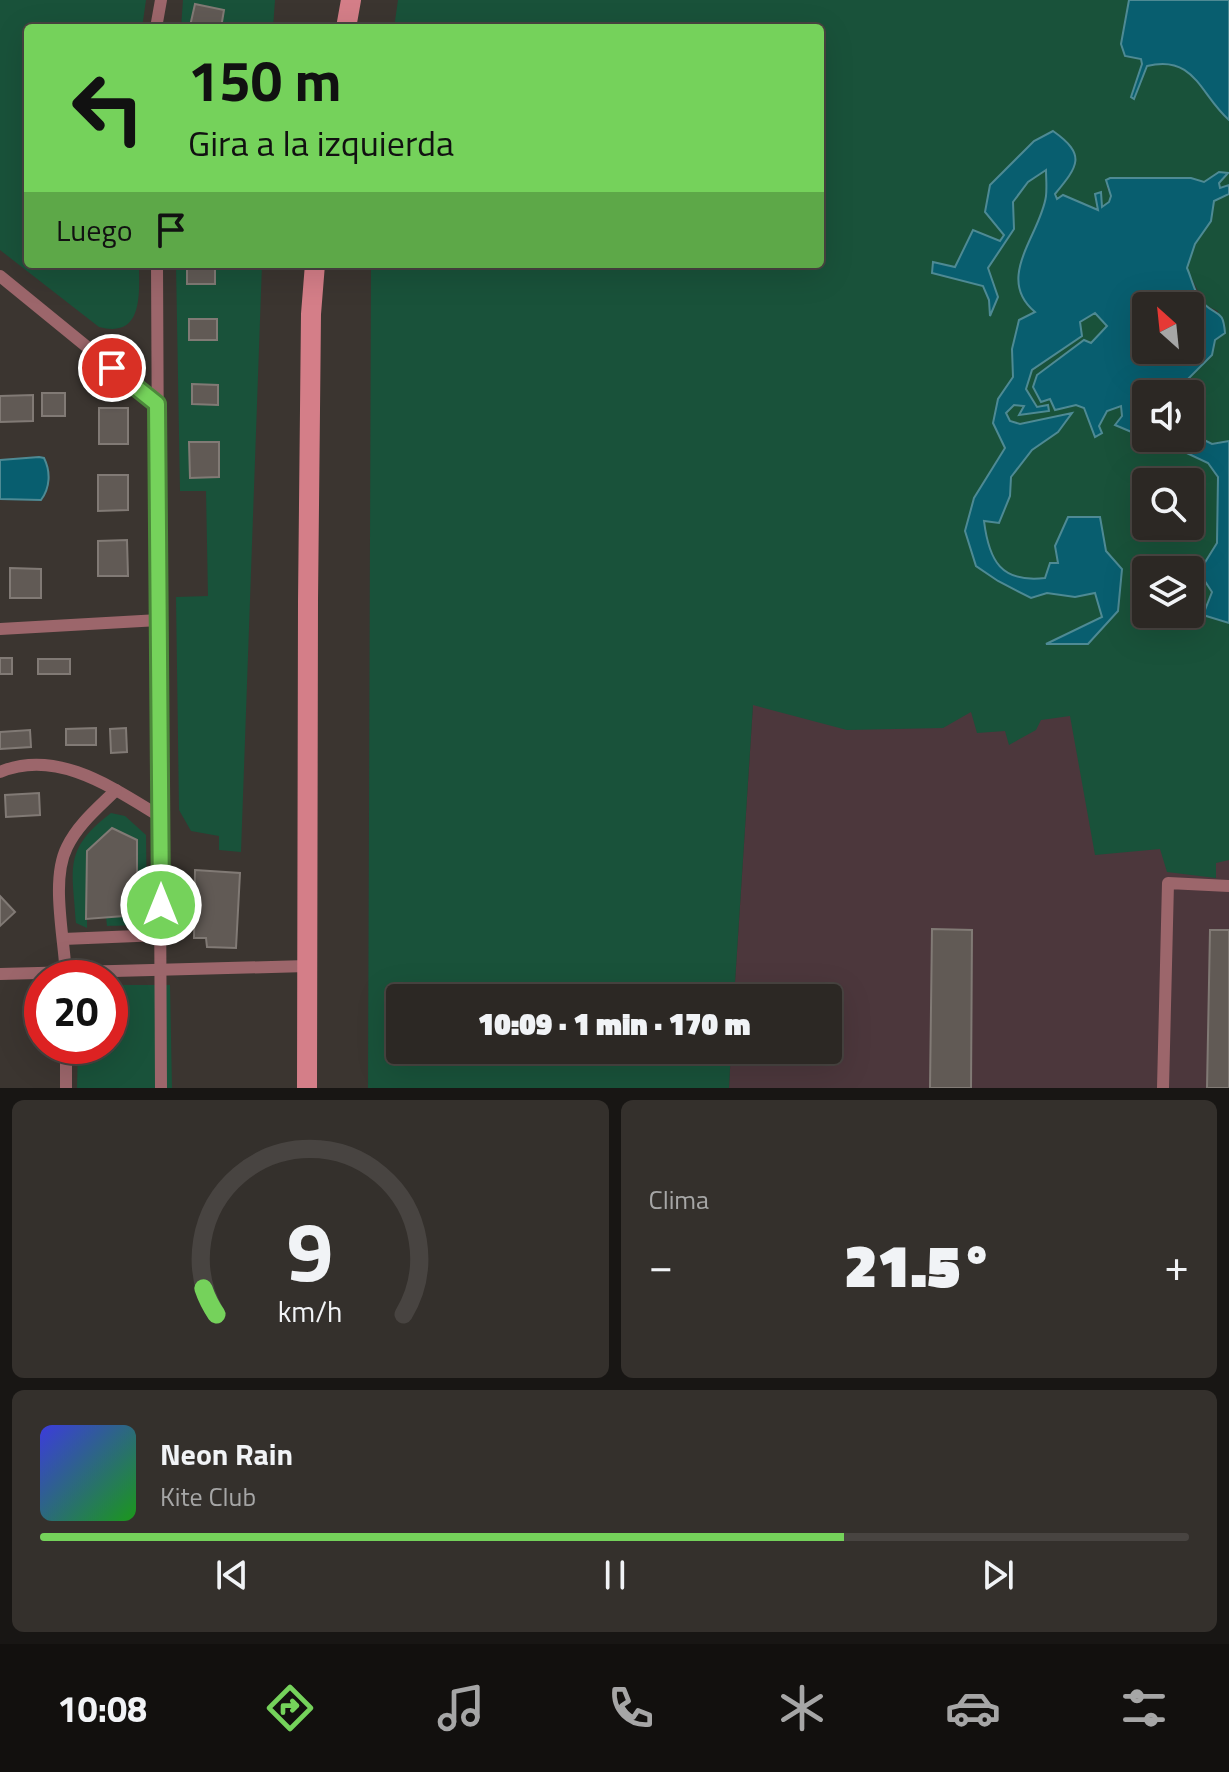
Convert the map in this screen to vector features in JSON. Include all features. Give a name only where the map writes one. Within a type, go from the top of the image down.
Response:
[{"type":"street","points":[[347,24],[351,0]]},
{"type":"street","points":[[307,1088],[311,330],[315,268]]},
{"type":"lane","points":[[157,24],[161,0]]},
{"type":"lane","points":[[157,268],[161,1088]]},
{"type":"lane","points":[[0,276],[157,404]]},
{"type":"lane","points":[[0,629],[159,620]]},
{"type":"lane","points":[[0,772],[35,763],[70,769],[116,790],[161,817]]},
{"type":"lane","points":[[65,960],[59,870],[67,847],[82,824],[116,790]]},
{"type":"lane","points":[[1163,1088],[1168,883],[1229,886]]},
{"type":"lane","points":[[63,939],[161,935]]},
{"type":"lane","points":[[128,972],[307,966]]},
{"type":"lane","points":[[0,974],[24,974]]},
{"type":"lane","points":[[66,1064],[66,1088]]},
{"type":"shaded area","points":[[1229,665],[1229,1088],[729,1088],[730,1064],[842,1064],[842,984],[735,984],[753,705]]},
{"type":"green space","points":[[0,0],[146,0],[143,24],[24,24],[24,268],[139,268],[138,300],[131,320],[114,329],[99,327],[0,250]]},
{"type":"green space","points":[[183,0],[275,0],[273,24],[181,24]]},
{"type":"green space","points":[[398,0],[1129,0],[1121,45],[1141,59],[1142,64],[1131,97],[1134,98],[1147,66],[1176,66],[1195,79],[1229,120],[1229,185],[1220,188],[1219,183],[1191,178],[1110,178],[1107,188],[1111,196],[1109,202],[1101,207],[1101,192],[1095,194],[1099,211],[1073,200],[1057,199],[1055,195],[1071,174],[1034,141],[1016,161],[1004,235],[1000,241],[960,254],[955,268],[967,281],[983,286],[989,300],[990,314],[992,281],[987,268],[1014,230],[1013,202],[1028,182],[1046,169],[1046,197],[1036,228],[1036,312],[1012,349],[1013,377],[998,399],[993,423],[1005,448],[974,498],[976,566],[1049,592],[1095,593],[1103,617],[1049,643],[1118,611],[1100,517],[1046,578],[1030,579],[1008,573],[1000,566],[990,547],[984,521],[1010,496],[1011,477],[1032,450],[1058,432],[1071,414],[1020,424],[1010,421],[1006,413],[1014,405],[1025,405],[1019,414],[1037,407],[1026,389],[1032,371],[1082,336],[1080,322],[1095,313],[1107,326],[1041,402],[1050,398],[1068,408],[1076,405],[1084,408],[1099,426],[1107,410],[1121,406],[1122,416],[1115,424],[1132,432],[1132,452],[1185,452],[1208,463],[1218,477],[1217,543],[1204,564],[1204,556],[1132,556],[1132,628],[1204,628],[1204,615],[1229,623],[1229,860],[1216,863],[1216,878],[1167,872],[1160,849],[1095,855],[1070,716],[1041,720],[1036,730],[1009,745],[1005,731],[977,733],[971,712],[943,728],[847,730],[753,705],[735,984],[386,984],[386,1064],[730,1064],[729,1088],[368,1088],[371,268],[824,268],[824,24],[395,24]]},
{"type":"green space","points":[[1229,194],[1229,441],[1212,444],[1204,440],[1204,380],[1184,380],[1212,355],[1218,311],[1205,305],[1204,292],[1198,292],[1187,269],[1195,244],[1211,221],[1214,201]]},
{"type":"green space","points":[[176,268],[262,268],[241,852],[219,850],[219,836],[191,831],[179,810],[176,597],[208,596],[206,491],[180,491]]},
{"type":"green space","points":[[1204,580],[1212,592],[1204,612]]},
{"type":"green space","points":[[111,813],[125,816],[146,835],[147,913],[134,923],[107,926],[106,917],[137,915],[136,840],[112,828],[87,851],[87,928],[76,923],[74,862],[84,838]]},
{"type":"green space","points":[[128,985],[170,985],[172,1088],[77,1088],[78,1064],[128,1064]]},
{"type":"water","points":[[1129,0],[1229,0],[1229,120],[1195,79],[1176,66],[1147,66],[1134,99],[1131,97],[1142,64],[1141,59],[1125,56],[1121,44]]},
{"type":"water","points":[[1053,131],[1064,139],[1075,154],[1069,176],[1055,194],[1057,199],[1063,195],[1098,210],[1095,194],[1101,192],[1102,207],[1109,202],[1111,196],[1106,180],[1110,178],[1191,178],[1204,182],[1219,172],[1228,173],[1219,183],[1220,188],[1229,185],[1229,194],[1214,201],[1211,221],[1195,244],[1187,268],[1196,292],[1132,292],[1132,364],[1203,364],[1187,380],[1132,380],[1132,432],[1115,425],[1122,416],[1121,406],[1107,411],[1099,426],[1102,433],[1095,437],[1084,408],[1076,405],[1055,410],[1050,399],[1041,402],[1033,387],[1037,375],[1084,340],[1091,343],[1107,326],[1095,313],[1080,322],[1082,336],[1032,370],[1026,389],[1037,407],[1048,405],[1049,411],[1019,415],[1024,406],[1014,405],[1006,413],[1010,421],[1020,424],[1072,413],[1058,432],[1032,450],[1011,477],[1010,496],[999,523],[984,521],[989,547],[1000,566],[1008,573],[1030,579],[1045,578],[1050,563],[1058,563],[1055,546],[1068,517],[1100,517],[1106,551],[1122,569],[1118,611],[1088,644],[1046,644],[1102,617],[1095,593],[1075,597],[1047,593],[1031,598],[976,566],[965,531],[974,498],[1005,448],[993,423],[998,399],[1013,377],[1012,349],[1019,320],[1035,312],[1023,299],[1019,270],[1046,196],[1046,170],[1028,182],[1013,202],[1014,229],[988,268],[998,297],[990,316],[989,300],[983,286],[932,273],[933,262],[955,267],[973,230],[1000,241],[1004,235],[985,212],[990,185],[1034,141]]},
{"type":"water","points":[[1204,304],[1219,314],[1224,325],[1225,333],[1215,340],[1212,355],[1204,363]]},
{"type":"water","points":[[1204,440],[1212,444],[1229,441],[1229,623],[1204,615],[1212,592],[1204,580],[1204,564],[1217,543],[1218,477],[1208,463],[1185,452],[1204,452]]},
{"type":"water","points":[[44,458],[48,474],[48,485],[41,500],[0,499],[0,460]]},
{"type":"building","points":[[195,4],[224,10],[222,24],[190,24]]},
{"type":"building","points":[[187,268],[215,268],[215,284],[187,284]]},
{"type":"building","points":[[189,319],[217,319],[217,340],[189,340]]},
{"type":"building","points":[[192,384],[218,385],[218,405],[192,404]]},
{"type":"building","points":[[42,393],[65,393],[65,416],[42,416]]},
{"type":"building","points":[[33,395],[33,421],[0,422],[0,396]]},
{"type":"building","points":[[99,408],[128,408],[128,444],[99,444]]},
{"type":"building","points":[[189,442],[219,442],[219,477],[190,478]]},
{"type":"building","points":[[98,475],[128,475],[128,510],[98,511]]},
{"type":"building","points":[[127,540],[128,576],[98,576],[98,541]]},
{"type":"building","points":[[10,568],[41,569],[41,598],[10,598]]},
{"type":"building","points":[[0,658],[12,658],[12,674],[0,674]]},
{"type":"building","points":[[38,659],[70,659],[70,674],[38,674]]},
{"type":"building","points":[[96,728],[96,745],[66,745],[66,729]]},
{"type":"building","points":[[126,728],[127,752],[111,753],[110,729]]},
{"type":"building","points":[[30,730],[31,747],[0,749],[0,732]]},
{"type":"building","points":[[39,793],[40,815],[6,817],[5,795]]},
{"type":"building","points":[[112,828],[137,840],[137,915],[86,919],[87,851]]},
{"type":"building","points":[[195,870],[240,873],[236,948],[207,947],[206,938],[194,938]]},
{"type":"building","points":[[0,896],[15,912],[0,926]]},
{"type":"building","points":[[932,929],[972,930],[971,1088],[930,1088]]},
{"type":"building","points":[[1210,930],[1229,930],[1229,1088],[1207,1088]]},
{"type":"route","points":[[112,368],[157,404],[161,905]]}]
